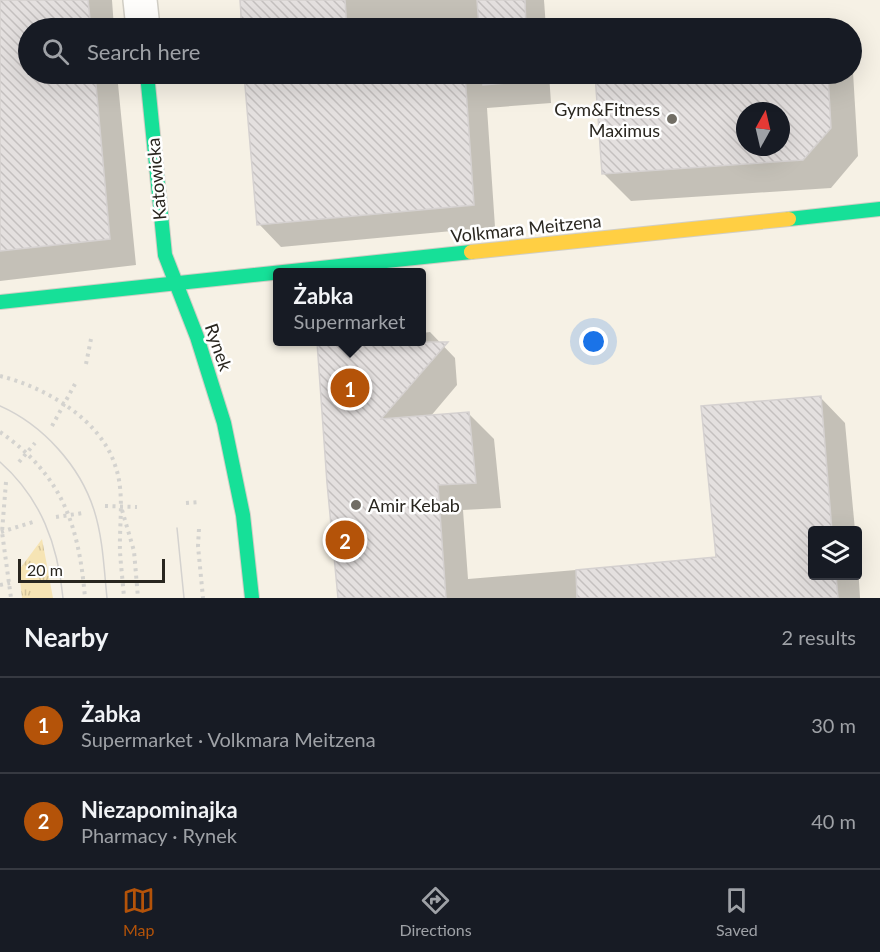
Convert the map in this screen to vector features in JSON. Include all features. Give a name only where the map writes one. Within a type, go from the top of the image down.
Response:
[{"type":"street","points":[[141,0],[142,18]]},
{"type":"street","name":"Katowicka","points":[[148,84],[161,234],[165,255],[176,283]]},
{"type":"street","name":"Volkmara Meitzena","points":[[319,268],[880,209]]},
{"type":"street","name":"Volkmara Meitzena","points":[[176,283],[273,273]]},
{"type":"street","points":[[0,302],[176,283]]},
{"type":"street","name":"Rynek","points":[[176,283],[197,337],[224,423],[243,515],[252,598]]},
{"type":"path","points":[[86,364],[91,339]]},
{"type":"path","points":[[0,375],[33,387],[64,405],[79,415],[102,440],[116,466],[121,507],[120,553],[124,598]]},
{"type":"path","points":[[52,426],[75,384]]},
{"type":"path","points":[[0,432],[26,452],[59,492],[70,515],[81,556],[85,598]]},
{"type":"path","points":[[19,462],[35,443]]},
{"type":"path","points":[[6,482],[1,532],[11,598]]},
{"type":"path","points":[[201,513],[202,502]]},
{"type":"path","points":[[105,506],[137,507]]},
{"type":"path","points":[[121,507],[134,551],[138,598]]},
{"type":"path","points":[[56,517],[83,513]]},
{"type":"path","points":[[1,532],[33,522]]},
{"type":"path","points":[[200,524],[198,546],[202,598]]},
{"type":"path","points":[[0,585],[10,583]]},
{"type":"green space","points":[[42,539],[53,598],[22,598],[19,570]]},
{"type":"building","points":[[0,0],[88,0],[90,18],[18,18],[18,84],[96,84],[110,239],[0,251]]},
{"type":"building","points":[[240,0],[345,0],[346,18],[241,18]]},
{"type":"building","points":[[477,0],[525,0],[526,18],[478,18]]},
{"type":"building","points":[[245,84],[466,84],[474,205],[257,225]]},
{"type":"building","name":"Gym&Fitness Maximus","points":[[596,84],[829,84],[831,128],[803,160],[602,174]]},
{"type":"building","points":[[426,342],[448,342],[381,419],[469,412],[476,483],[438,485],[446,598],[338,598],[317,346],[426,346]]},
{"type":"building","points":[[821,396],[832,526],[808,526],[808,580],[836,580],[838,598],[577,598],[576,570],[716,557],[701,406]]},
{"type":"tram line","points":[[0,406],[16,414],[45,436],[69,463],[88,494],[99,531],[107,598]]},
{"type":"tram line","points":[[0,462],[26,491],[45,524],[57,559],[63,598]]},
{"type":"tram line","points":[[177,528],[184,598]]},
{"type":"traffic: fast","points":[[148,84],[165,255],[197,337],[224,423],[243,515],[252,598]]},
{"type":"traffic: fast","points":[[789,219],[880,209]]},
{"type":"traffic: fast","points":[[320,268],[471,252]]},
{"type":"traffic: fast","points":[[0,302],[273,273]]},
{"type":"traffic: slow","points":[[471,252],[789,219]]},
{"type":"place","name":"Gym&Fitness Maximus","points":[[672,119]]},
{"type":"place","name":"Żabka","points":[[350,388]]},
{"type":"place","name":"Amir Kebab","points":[[356,505]]},
{"type":"place","name":"Niezapominajka","points":[[345,540]]}]
